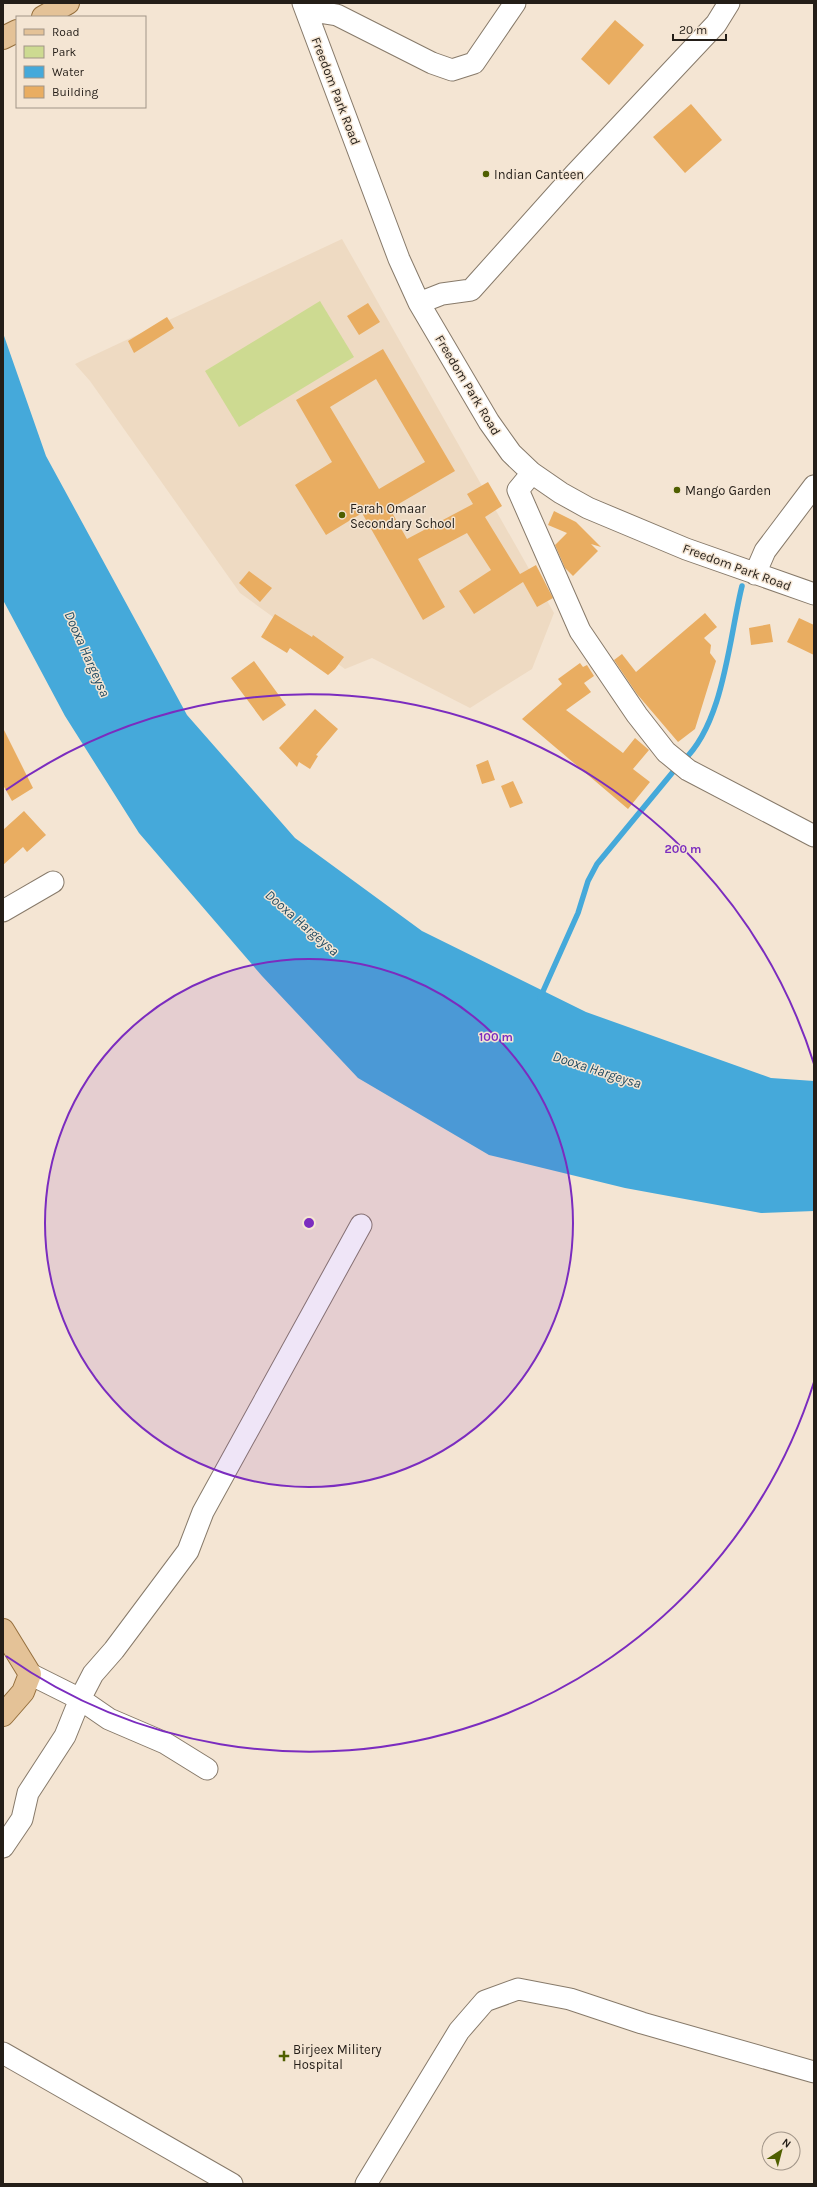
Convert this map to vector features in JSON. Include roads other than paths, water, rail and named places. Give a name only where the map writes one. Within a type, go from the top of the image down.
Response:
[{"type":"main road","points":[[45,16],[68,3]]},
{"type":"main road","points":[[3,38],[16,32]]},
{"type":"main road","points":[[3,1630],[30,1674],[23,1692],[3,1715]]},
{"type":"street","points":[[304,7],[338,15],[432,63],[452,70],[474,63],[515,3]]},
{"type":"street","points":[[419,303],[442,294],[471,290],[574,175],[716,24],[729,3]]},
{"type":"street","name":"Freedom Park Road","points":[[304,7],[399,259],[419,303],[488,422],[511,453],[532,473],[561,493],[621,524],[755,574],[814,594]]},
{"type":"street","points":[[532,473],[518,490],[580,630],[637,715],[666,752],[688,770],[814,836]]},
{"type":"street","points":[[755,574],[765,551],[814,486]]},
{"type":"street","points":[[3,911],[53,882]]},
{"type":"street","points":[[3,1847],[22,1819],[28,1792],[65,1736],[80,1699],[93,1674],[114,1650],[188,1551],[203,1512],[361,1225]]},
{"type":"street","points":[[30,1674],[80,1699],[109,1719],[165,1743],[208,1769]]},
{"type":"street","points":[[366,2184],[459,2031],[485,2001],[518,1989],[570,1999],[642,2023],[814,2072]]},
{"type":"street","points":[[3,2053],[232,2184]]},
{"type":"water","name":"Dooxa Hargeysa","points":[[3,333],[46,456],[187,715],[295,838],[422,931],[586,1012],[771,1078],[814,1081],[814,1211],[761,1213],[625,1188],[489,1155],[358,1078],[262,976],[139,833],[65,716],[3,600]]},
{"type":"waterway","points":[[683,761],[697,745],[708,725],[716,703],[723,679],[742,586]]},
{"type":"waterway","points":[[540,998],[578,913],[588,881],[597,864],[677,767]]},
{"type":"place","name":"Indian Canteen","points":[[486,174]]},
{"type":"place","name":"Mango Garden","points":[[677,490]]},
{"type":"place","name":"Farah Omaar Secondary School","points":[[342,515]]},
{"type":"place","name":"Birjeex Militery Hospital","points":[[284,2056]]}]
